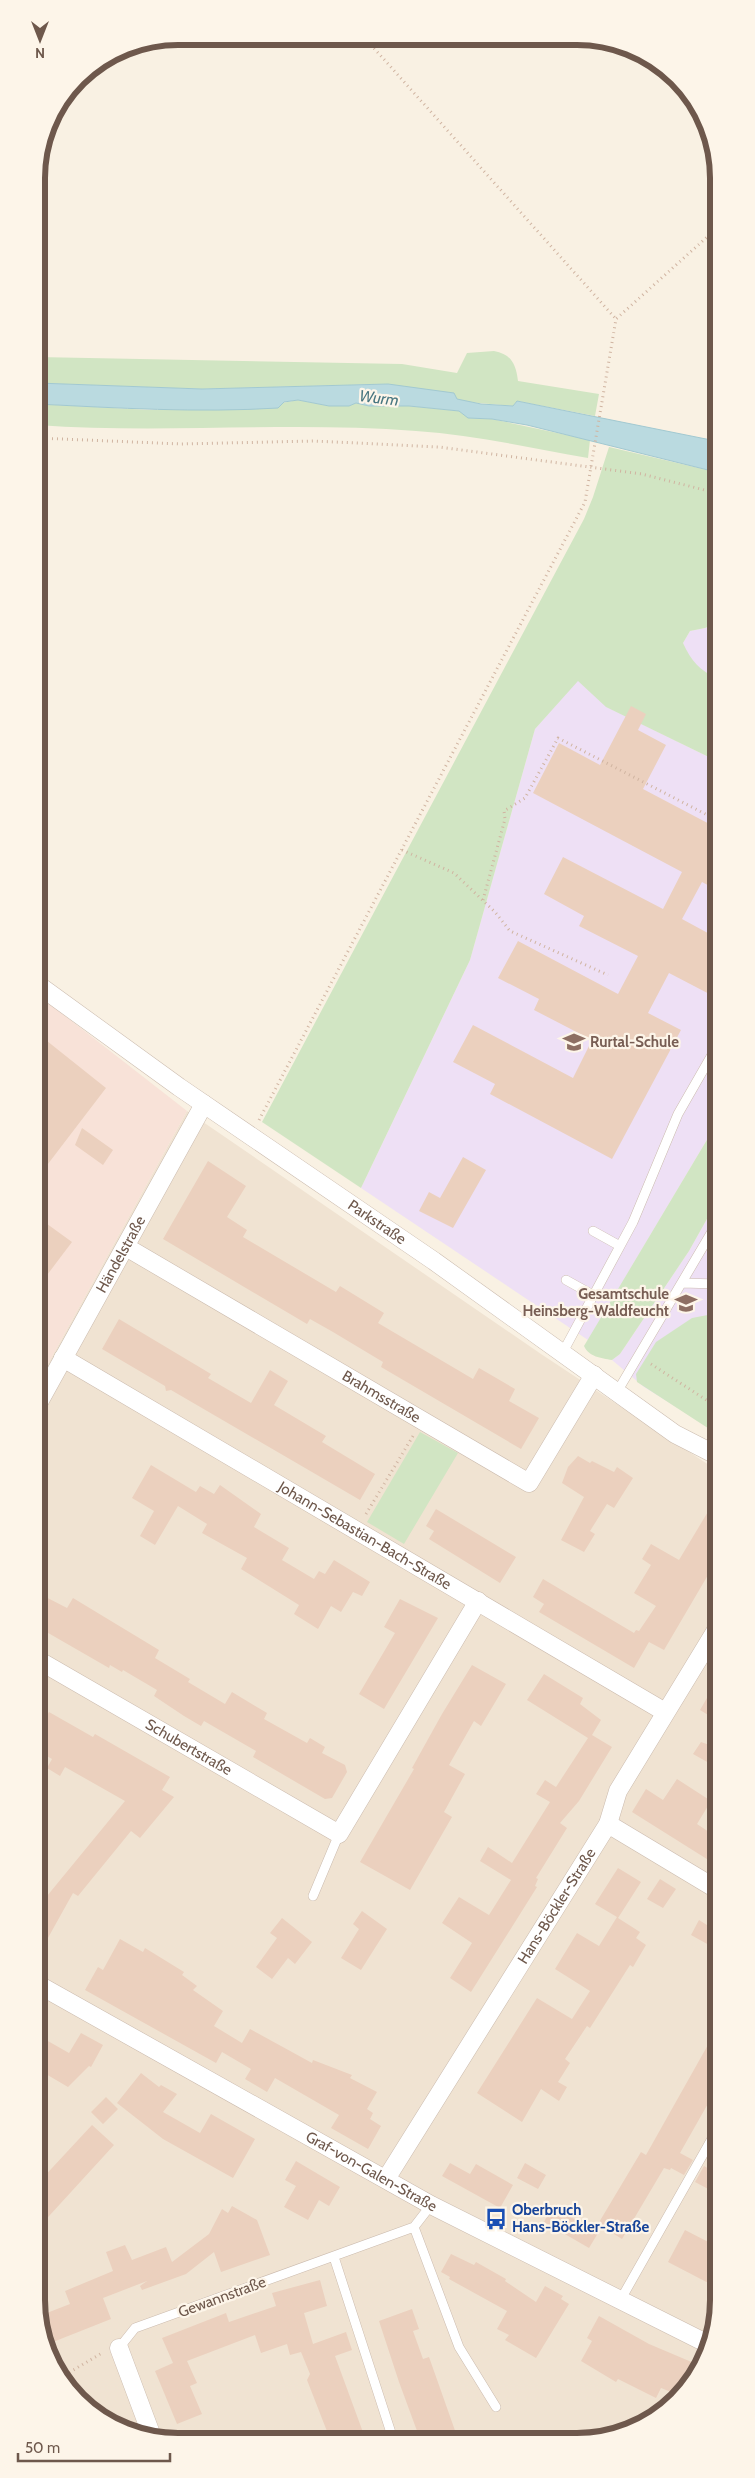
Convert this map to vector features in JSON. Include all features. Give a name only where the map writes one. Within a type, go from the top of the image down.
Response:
[{"type":"street","name":"Parkstraße","points":[[45,989],[204,1104],[366,1213],[675,1434],[710,1452]]},
{"type":"street","name":"Händelstraße","points":[[45,1391],[204,1104]]},
{"type":"street","name":"Brahmsstraße","points":[[126,1247],[529,1483],[594,1375]]},
{"type":"street","name":"Johann-Sebastian-Bach-Straße","points":[[63,1358],[665,1712]]},
{"type":"street","points":[[339,1834],[478,1601]]},
{"type":"street","name":"Hans-Böckler-Straße","points":[[386,2179],[608,1824],[618,1791],[665,1712],[710,1645]]},
{"type":"street","name":"Schubertstraße","points":[[45,1664],[339,1834]]},
{"type":"street","points":[[608,1824],[710,1885]]},
{"type":"street","name":"Graf-von-Galen-Straße","points":[[45,1989],[431,2205],[703,2342]]},
{"type":"street","points":[[119,2348],[149,2429]]},
{"type":"lane","points":[[562,1352],[634,1222],[678,1114],[710,1058]]},
{"type":"lane","points":[[593,1231],[620,1246]]},
{"type":"lane","points":[[617,1392],[710,1235]]},
{"type":"lane","points":[[566,1280],[593,1295]]},
{"type":"lane","points":[[682,1283],[710,1284]]},
{"type":"lane","points":[[313,1896],[339,1834]]},
{"type":"lane","points":[[621,2299],[710,2142]]},
{"type":"lane","points":[[431,2205],[414,2227],[459,2347],[496,2407]]},
{"type":"lane","name":"Gewannstraße","points":[[119,2348],[134,2328],[414,2227]]},
{"type":"lane","points":[[334,2257],[391,2433]]},
{"type":"path","points":[[370,45],[616,319]]},
{"type":"path","points":[[251,1136],[586,502],[616,319],[710,234]]},
{"type":"path","points":[[45,438],[181,444],[314,441],[439,447],[642,474],[710,491]]},
{"type":"path","points":[[483,900],[505,818],[504,811],[526,798],[558,738],[710,816]]},
{"type":"path","points":[[402,850],[454,873],[483,900],[510,931],[608,975]]},
{"type":"path","points":[[638,1356],[710,1402]]},
{"type":"path","points":[[357,1530],[422,1420]]},
{"type":"path","points":[[68,2374],[108,2350],[119,2348]]},
{"type":"shaded area","points":[[710,626],[710,676],[690,660],[683,643],[690,631]]},
{"type":"shaded area","name":"Rurtal-Schule","points":[[578,680],[607,707],[710,758],[710,1135],[588,1340],[361,1188],[470,960],[535,729]]},
{"type":"shaded area","points":[[45,1000],[187,1111],[45,1369]]},
{"type":"shaded area","points":[[187,1111],[541,1354],[710,1466],[710,2309],[700,2351],[683,2381],[665,2400],[644,2415],[628,2423],[611,2428],[577,2433],[161,2432],[135,2426],[104,2411],[72,2381],[63,2366],[52,2343],[46,2317],[45,2300],[45,1369]]},
{"type":"shaded area","name":"Gesamtschule Heinsberg-Waldfeucht","points":[[710,1214],[710,1428],[644,1387],[612,1360],[620,1354],[689,1251]]},
{"type":"green space","points":[[500,352],[512,361],[518,381],[599,394],[595,416],[517,401],[513,406],[467,402],[388,384],[202,389],[45,383],[45,357],[402,364],[457,373],[467,353]]},
{"type":"green space","points":[[298,400],[329,406],[349,406],[356,403],[369,406],[409,406],[459,411],[469,418],[492,419],[590,440],[588,458],[438,433],[369,428],[132,428],[45,425],[45,404],[151,410],[244,410]]},
{"type":"green space","points":[[609,447],[710,471],[710,626],[690,631],[683,643],[689,655],[710,675],[710,758],[606,707],[578,681],[535,729],[470,960],[361,1188],[262,1122],[584,519]]},
{"type":"green space","points":[[710,1135],[710,1214],[689,1251],[620,1354],[612,1360],[600,1358],[589,1353],[584,1346]]},
{"type":"green space","points":[[710,1315],[710,1429],[637,1382],[636,1374],[656,1342],[692,1318]]},
{"type":"green space","points":[[420,1432],[458,1453],[404,1544],[367,1522]]},
{"type":"water","name":"Wurm","points":[[45,383],[202,389],[388,384],[454,393],[457,399],[481,404],[513,406],[517,401],[710,440],[710,471],[527,425],[492,419],[468,418],[459,411],[409,406],[369,406],[356,403],[349,406],[329,406],[298,400],[284,402],[278,408],[158,409],[45,404]]},
{"type":"building","points":[[631,706],[646,714],[638,730],[666,745],[643,789],[710,824],[710,886],[702,882],[682,919],[710,934],[710,994],[669,973],[648,1013],[681,1030],[612,1159],[490,1094],[495,1084],[453,1062],[473,1025],[573,1078],[592,1040],[534,1010],[539,999],[498,978],[518,941],[618,994],[638,956],[579,926],[584,916],[544,894],[563,857],[663,909],[682,872],[533,793],[559,743],[600,765]]},
{"type":"building","points":[[45,1039],[106,1088],[45,1168]]},
{"type":"building","points":[[82,1128],[113,1150],[103,1165],[75,1145]]},
{"type":"building","points":[[463,1157],[486,1170],[453,1228],[419,1211],[429,1192],[440,1198]]},
{"type":"building","points":[[208,1161],[246,1186],[227,1217],[247,1230],[243,1237],[336,1292],[340,1286],[384,1313],[378,1323],[473,1379],[479,1368],[515,1389],[509,1401],[539,1418],[521,1449],[381,1367],[383,1362],[333,1332],[310,1319],[307,1324],[163,1239]]},
{"type":"building","points":[[45,1222],[72,1242],[45,1278]]},
{"type":"building","points":[[119,1319],[211,1374],[208,1378],[251,1403],[270,1370],[288,1381],[274,1405],[326,1436],[322,1442],[375,1474],[360,1500],[171,1390],[166,1391],[165,1386],[102,1349]]},
{"type":"building","points":[[578,1456],[590,1463],[592,1461],[614,1472],[617,1467],[633,1478],[614,1508],[607,1504],[590,1531],[595,1534],[584,1552],[561,1540],[584,1497],[562,1483],[568,1467]]},
{"type":"building","points":[[151,1465],[196,1492],[200,1486],[214,1494],[220,1485],[261,1514],[254,1527],[289,1548],[282,1560],[314,1579],[319,1571],[325,1574],[334,1560],[370,1582],[362,1596],[353,1592],[341,1612],[331,1606],[318,1629],[294,1614],[299,1605],[241,1569],[247,1558],[202,1533],[207,1524],[178,1506],[155,1545],[140,1536],[154,1511],[132,1498]]},
{"type":"building","points":[[710,1508],[710,1572],[664,1650],[649,1642],[634,1668],[539,1612],[544,1604],[533,1597],[543,1579],[634,1633],[636,1630],[639,1631],[656,1606],[634,1593],[651,1565],[642,1559],[651,1544],[679,1560]]},
{"type":"building","points":[[436,1509],[516,1557],[500,1583],[429,1539],[434,1531],[426,1526]]},
{"type":"building","points":[[45,1597],[67,1608],[73,1598],[159,1650],[155,1658],[190,1679],[188,1682],[225,1704],[232,1692],[267,1713],[264,1719],[307,1743],[310,1738],[325,1747],[322,1753],[345,1765],[347,1772],[332,1798],[325,1799],[253,1757],[256,1751],[204,1721],[201,1726],[184,1716],[154,1696],[157,1690],[123,1670],[122,1672],[110,1665],[109,1668],[45,1631]]},
{"type":"building","points":[[400,1599],[438,1618],[384,1709],[359,1694],[395,1633],[384,1627]]},
{"type":"building","points":[[472,1665],[506,1684],[481,1726],[474,1721],[449,1765],[465,1774],[444,1812],[452,1817],[410,1890],[360,1862],[414,1769],[412,1768],[442,1714]]},
{"type":"building","points":[[544,1674],[583,1698],[580,1704],[601,1720],[592,1735],[612,1747],[579,1801],[560,1823],[567,1828],[536,1878],[538,1879],[535,1886],[537,1887],[471,1992],[450,1978],[472,1943],[442,1923],[459,1897],[489,1915],[511,1880],[480,1861],[488,1847],[512,1863],[550,1802],[536,1794],[545,1780],[556,1787],[588,1738],[527,1700]]},
{"type":"building","points":[[710,1693],[710,1716],[700,1710]]},
{"type":"building","points":[[49,1712],[93,1737],[95,1734],[170,1777],[162,1790],[174,1797],[140,1838],[131,1831],[78,1896],[73,1893],[45,1943],[45,1898],[125,1801],[65,1767],[60,1776],[47,1768],[52,1759],[45,1755],[45,1719]]},
{"type":"building","points":[[701,1742],[710,1745],[710,1764],[693,1754]]},
{"type":"building","points":[[677,1779],[710,1800],[697,1824],[710,1833],[710,1861],[632,1812],[646,1789],[663,1800]]},
{"type":"building","points":[[618,1868],[641,1882],[618,1918],[640,1932],[636,1938],[646,1945],[633,1967],[630,1965],[590,2028],[587,2026],[565,2059],[570,2063],[558,2082],[567,2087],[559,2101],[541,2089],[522,2122],[477,2093],[537,1998],[572,2019],[590,1991],[555,1969],[577,1933],[599,1946],[617,1917],[595,1904]]},
{"type":"building","points":[[660,1879],[676,1889],[663,1908],[647,1899]]},
{"type":"building","points":[[362,1911],[387,1929],[361,1970],[341,1958],[359,1929],[353,1924]]},
{"type":"building","points":[[282,1918],[312,1942],[295,1964],[288,1958],[272,1979],[256,1967],[277,1938],[270,1933]]},
{"type":"building","points":[[699,1920],[710,1927],[710,1946],[691,1935]]},
{"type":"building","points":[[120,1939],[143,1952],[145,1948],[184,1972],[182,1975],[197,1986],[193,1990],[223,2011],[214,2026],[242,2043],[250,2029],[312,2063],[313,2060],[352,2075],[350,2078],[377,2092],[367,2109],[373,2113],[370,2119],[381,2126],[368,2149],[331,2128],[339,2115],[275,2078],[267,2092],[245,2079],[251,2069],[222,2052],[216,2063],[85,1990],[98,1967],[103,1970]]},
{"type":"building","points":[[81,2033],[103,2045],[91,2067],[89,2066],[68,2087],[45,2074],[45,2039],[69,2053]]},
{"type":"building","points":[[710,2041],[710,2100],[680,2153],[693,2160],[684,2175],[671,2168],[670,2170],[664,2168],[622,2239],[598,2224],[641,2152],[646,2155]]},
{"type":"building","points":[[141,2073],[159,2087],[161,2085],[177,2094],[163,2112],[200,2133],[211,2114],[255,2139],[233,2178],[163,2139],[117,2103]]},
{"type":"building","points":[[106,2097],[118,2109],[103,2124],[91,2112]]},
{"type":"building","points":[[92,2125],[114,2145],[45,2220],[45,2176]]},
{"type":"building","points":[[296,2161],[340,2187],[329,2206],[319,2200],[308,2220],[284,2207],[296,2186],[285,2180]]},
{"type":"building","points":[[450,2163],[470,2174],[476,2164],[513,2185],[500,2208],[442,2176]]},
{"type":"building","points":[[525,2163],[546,2175],[538,2189],[517,2178]]},
{"type":"building","points":[[704,2166],[710,2169],[710,2190],[695,2182]]},
{"type":"building","points":[[232,2206],[257,2220],[270,2255],[221,2272],[214,2252],[186,2274],[142,2290],[140,2286],[147,2281],[103,2298],[111,2319],[52,2342],[46,2313],[70,2304],[65,2291],[113,2271],[106,2252],[125,2245],[132,2260],[166,2247],[172,2262],[209,2234],[222,2209],[228,2213]]},
{"type":"building","points":[[552,2206],[598,2233],[589,2248],[544,2222]]},
{"type":"building","points":[[685,2230],[710,2243],[710,2284],[668,2262]]},
{"type":"building","points":[[451,2254],[474,2265],[476,2262],[506,2279],[505,2281],[536,2302],[545,2286],[563,2296],[561,2299],[569,2304],[536,2358],[505,2340],[509,2335],[497,2329],[507,2311],[449,2279],[450,2277],[441,2272]]},
{"type":"building","points":[[320,2280],[327,2306],[304,2313],[313,2344],[346,2332],[352,2350],[335,2356],[363,2433],[328,2433],[307,2380],[310,2374],[301,2352],[290,2355],[287,2344],[261,2353],[255,2335],[187,2361],[197,2383],[190,2386],[202,2414],[177,2424],[155,2371],[173,2363],[162,2338],[226,2313],[229,2322],[276,2306],[272,2293]]},
{"type":"building","points":[[412,2309],[419,2329],[413,2331],[423,2359],[429,2357],[456,2433],[418,2433],[379,2321]]},
{"type":"building","points":[[599,2316],[649,2344],[694,2363],[683,2381],[672,2393],[661,2388],[656,2398],[618,2379],[616,2382],[581,2361],[592,2341],[587,2338]]},
{"type":"place","name":"Rurtal-Schule","points":[[574,1042]]},
{"type":"place","name":"Gesamtschule Heinsberg-Waldfeucht","points":[[686,1303]]},
{"type":"place","name":"Oberbruch Hans-Böckler-Straße","points":[[496,2219]]}]
